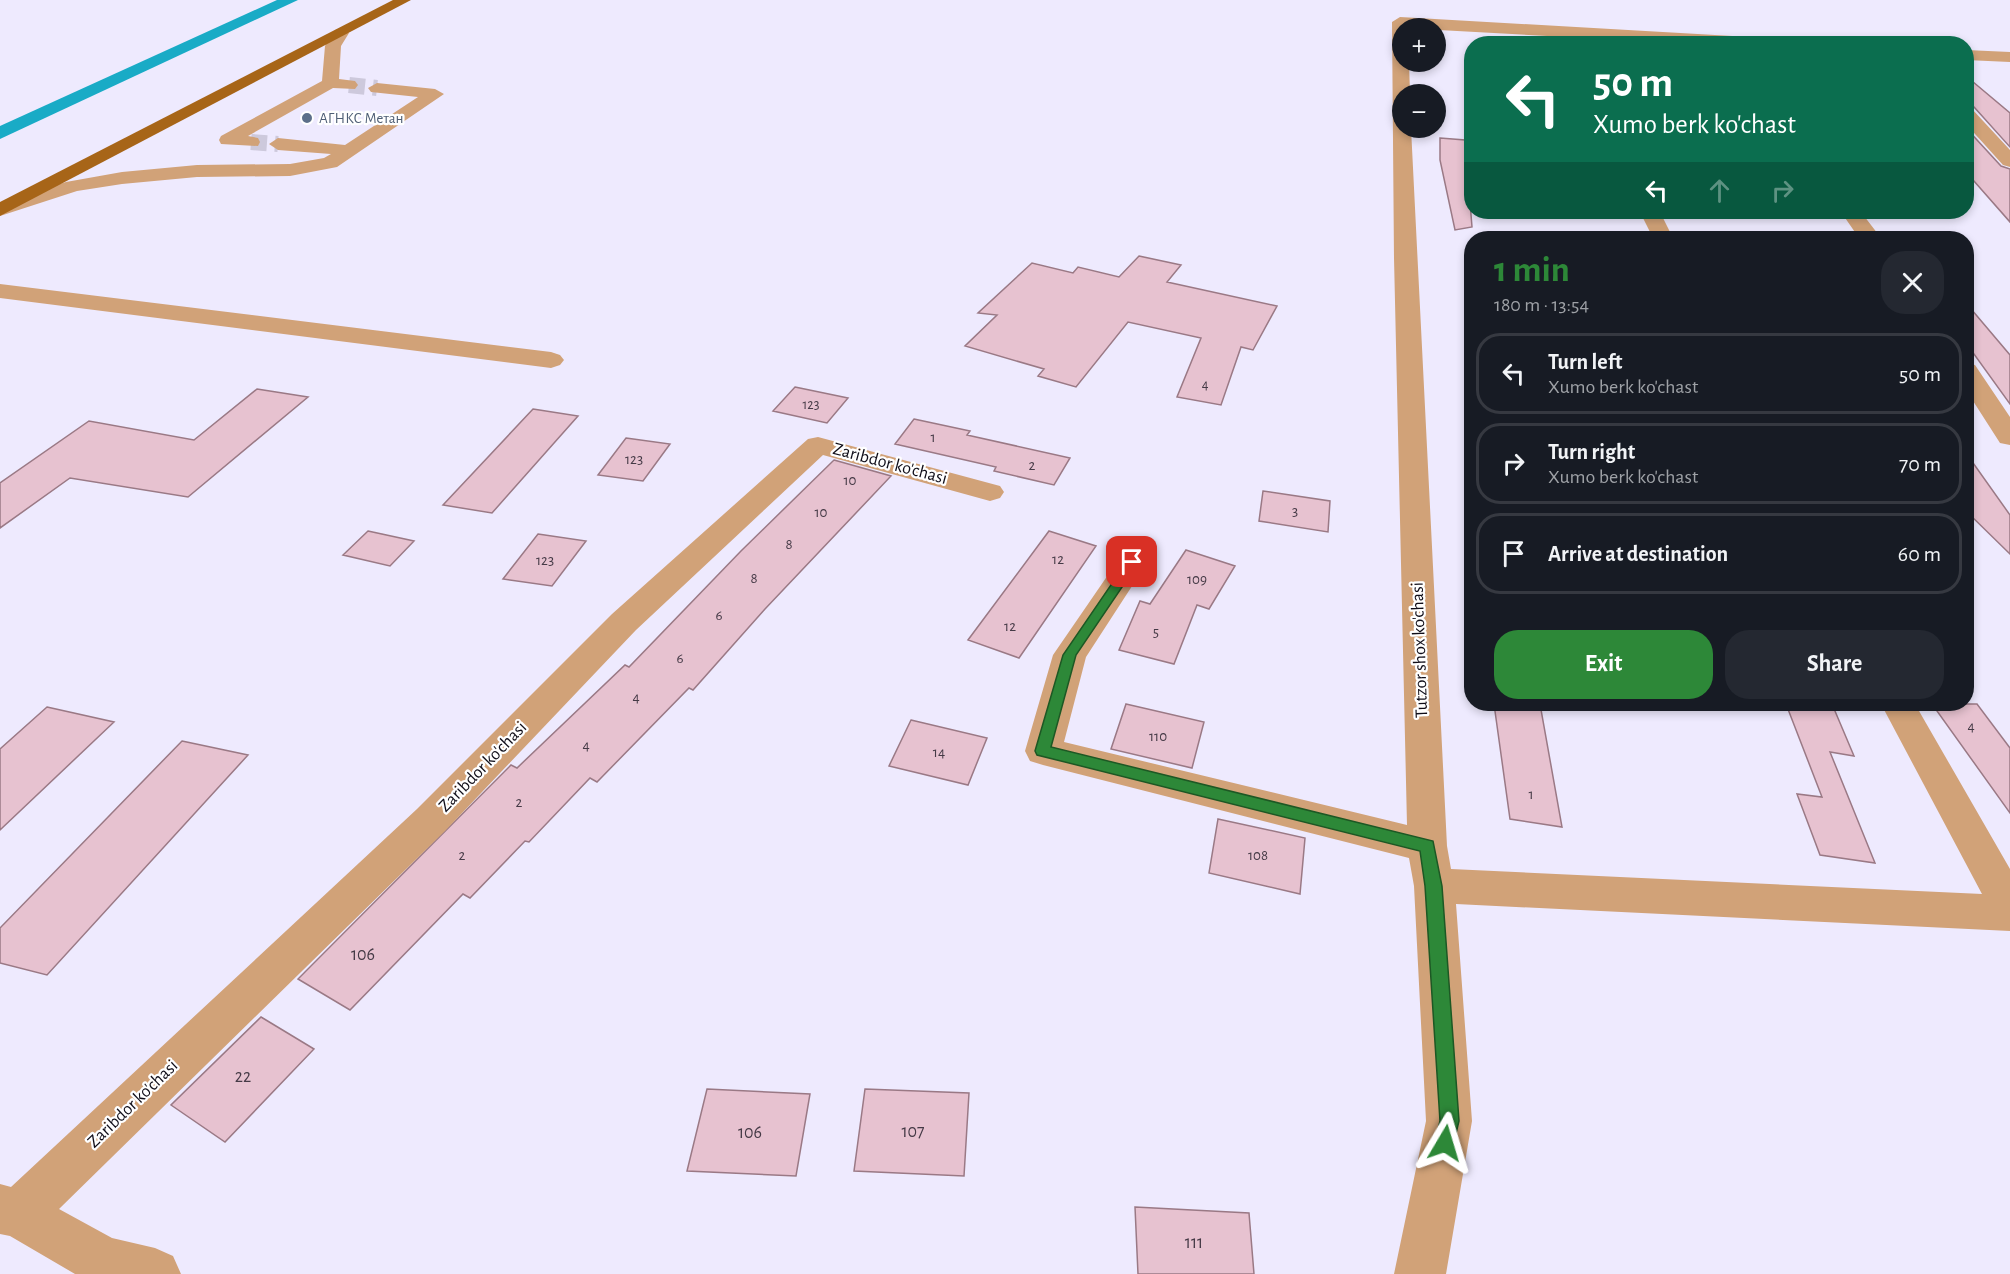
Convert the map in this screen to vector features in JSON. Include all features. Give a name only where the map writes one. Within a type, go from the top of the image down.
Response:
[{"type":"main road","points":[[0,193],[381,0]]},
{"type":"main road","points":[[0,210],[404,0]]},
{"type":"street","name":"Tutzor shox ko'chasi","points":[[1420,1274],[1449,1121],[1434,886],[1427,846],[1405,258],[1400,22],[1565,36]]},
{"type":"street","points":[[330,83],[333,46],[341,33]]},
{"type":"street","points":[[1974,55],[2010,57]]},
{"type":"street","points":[[251,142],[228,140],[330,83],[349,85]]},
{"type":"street","points":[[0,210],[73,186],[197,171],[290,170],[330,163],[435,94],[377,88]]},
{"type":"street","points":[[1974,122],[2010,161]]},
{"type":"street","points":[[278,144],[349,150]]},
{"type":"street","points":[[0,291],[551,360]]},
{"type":"street","points":[[1974,382],[2010,437]]},
{"type":"street","name":"Zaribdor ko'chasi","points":[[9,1212],[430,820],[624,622],[818,445],[990,492]]},
{"type":"street","points":[[1132,562],[1070,655],[1043,751],[1427,846]]},
{"type":"street","points":[[1902,711],[2010,907]]},
{"type":"street","points":[[1434,886],[2010,913]]},
{"type":"street","points":[[9,1212],[104,1262],[154,1274]]},
{"type":"building","points":[[1974,83],[2010,113],[2010,147],[1974,107]]},
{"type":"building","points":[[1974,137],[2001,166],[2010,169],[2010,222],[1974,181]]},
{"type":"building","points":[[1440,138],[1464,140],[1464,219],[1471,219],[1472,227],[1455,230],[1440,160]]},
{"type":"building","points":[[1139,256],[1181,265],[1167,282],[1277,306],[1253,350],[1241,347],[1221,405],[1177,397],[1201,338],[1128,322],[1076,387],[1038,376],[1044,369],[965,346],[997,315],[978,313],[1032,263],[1073,273],[1078,267],[1119,277]]},
{"type":"building","points":[[1974,312],[2010,355],[2010,404],[1974,354]]},
{"type":"building","points":[[795,387],[848,398],[827,423],[773,411]]},
{"type":"building","points":[[257,389],[308,397],[188,497],[70,478],[0,528],[0,483],[89,421],[194,440]]},
{"type":"building","points":[[533,409],[578,416],[492,513],[443,505]]},
{"type":"building","points":[[914,419],[970,431],[967,435],[1070,458],[1054,485],[994,471],[996,467],[895,444]]},
{"type":"building","points":[[626,438],[670,444],[643,481],[598,475]]},
{"type":"building","points":[[834,460],[891,476],[765,609],[693,690],[689,688],[597,782],[590,778],[529,842],[525,841],[470,898],[463,894],[350,1010],[298,979],[511,765],[517,768],[625,665],[629,667],[741,551]]},
{"type":"building","points":[[1974,464],[2010,515],[2010,554],[1974,519]]},
{"type":"building","points":[[1263,491],[1330,501],[1328,532],[1259,521]]},
{"type":"building","points":[[368,531],[414,541],[390,566],[343,555]]},
{"type":"building","points":[[1049,531],[1096,546],[1019,658],[968,640]]},
{"type":"building","points":[[538,534],[586,541],[552,586],[503,579]]},
{"type":"building","points":[[1186,550],[1235,566],[1209,609],[1197,605],[1174,664],[1119,650],[1140,601],[1150,604]]},
{"type":"building","points":[[1126,704],[1204,722],[1192,768],[1111,749]]},
{"type":"building","points":[[1974,704],[1977,704],[2010,748],[2010,813],[1937,711],[1974,711]]},
{"type":"building","points":[[47,707],[114,722],[0,830],[0,749]]},
{"type":"building","points":[[1495,711],[1541,711],[1562,827],[1510,819]]},
{"type":"building","points":[[1789,711],[1835,711],[1854,756],[1830,752],[1875,863],[1820,855],[1797,794],[1822,797]]},
{"type":"building","points":[[911,720],[987,738],[968,785],[889,766]]},
{"type":"building","points":[[182,741],[248,755],[47,975],[0,963],[0,928]]},
{"type":"building","points":[[1218,819],[1305,838],[1300,894],[1209,873]]},
{"type":"building","points":[[261,1017],[314,1049],[225,1142],[171,1105]]},
{"type":"building","points":[[707,1089],[810,1094],[796,1176],[687,1171]]},
{"type":"building","points":[[865,1089],[969,1093],[964,1176],[854,1171]]},
{"type":"building","points":[[1135,1207],[1249,1213],[1254,1274],[1138,1274]]},
{"type":"waterway","points":[[0,133],[290,0]]},
{"type":"tunnel","points":[[349,85],[377,88]]},
{"type":"tunnel","points":[[251,142],[278,144]]},
{"type":"place","name":"АГНКС Метан","points":[[307,118]]},
{"type":"route","points":[[1132,562],[1070,655],[1043,751],[1427,846],[1434,886],[1449,1121],[1445,1143]]}]
